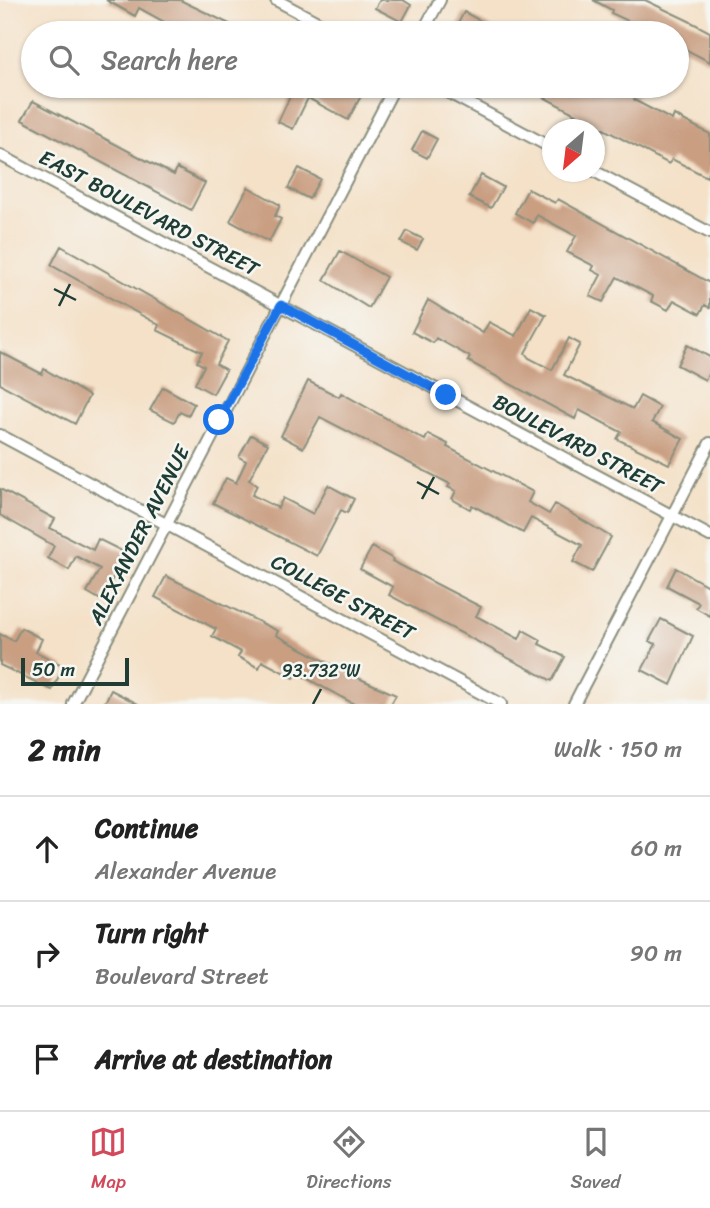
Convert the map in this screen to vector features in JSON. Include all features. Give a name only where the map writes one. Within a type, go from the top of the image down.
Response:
[{"type":"street","points":[[276,0],[315,21]]},
{"type":"street","points":[[428,21],[439,0]]},
{"type":"street","name":"ALEXANDER AVENUE","points":[[73,704],[389,98]]},
{"type":"street","points":[[458,98],[542,143]]},
{"type":"street","name":"EAST BOULEVARD STREET","points":[[0,155],[281,305]]},
{"type":"street","points":[[605,177],[710,233]]},
{"type":"street","name":"BOULEVARD STREET","points":[[281,305],[710,536]]},
{"type":"street","name":"COLLEGE STREET","points":[[0,435],[501,704]]},
{"type":"street","points":[[574,704],[710,443]]},
{"type":"building","points":[[106,0],[180,0],[223,21],[163,21],[139,8],[135,16]]},
{"type":"building","points":[[380,0],[403,0],[411,5],[403,21],[375,8]]},
{"type":"building","points":[[593,0],[645,0],[689,21],[628,21],[611,13],[612,10]]},
{"type":"building","points":[[464,12],[481,21],[459,21]]},
{"type":"building","points":[[689,21],[710,32],[710,62],[689,51]]},
{"type":"building","points":[[289,98],[308,98],[293,129],[278,122]]},
{"type":"building","points":[[308,98],[360,98],[348,120]]},
{"type":"building","points":[[545,98],[635,98],[634,100],[672,120],[674,115],[710,134],[710,170],[707,177],[672,159],[669,164],[605,130],[605,119],[585,119]]},
{"type":"building","points":[[33,101],[174,175],[177,168],[205,183],[191,210],[22,120]]},
{"type":"building","points":[[422,131],[437,139],[427,158],[412,150]]},
{"type":"building","points":[[299,168],[320,179],[309,199],[288,188]]},
{"type":"building","points":[[481,175],[503,187],[491,208],[469,197]]},
{"type":"building","points":[[248,187],[280,205],[275,216],[281,219],[269,242],[230,221]]},
{"type":"building","points":[[528,189],[555,203],[558,199],[710,283],[710,308],[705,305],[700,314],[674,300],[668,310],[651,301],[653,296],[617,277],[603,302],[590,296],[601,275],[592,270],[594,266],[567,252],[576,236],[537,215],[533,223],[515,213]]},
{"type":"building","points":[[407,231],[423,239],[417,250],[401,242]]},
{"type":"building","points":[[61,246],[228,341],[216,364],[226,370],[213,394],[195,384],[204,366],[197,362],[202,352],[157,330],[159,325],[51,265]]},
{"type":"building","points":[[340,251],[386,277],[369,308],[324,280]]},
{"type":"building","points":[[428,300],[483,333],[489,322],[516,336],[531,307],[546,315],[525,353],[529,358],[552,370],[569,338],[580,344],[564,375],[633,409],[640,396],[660,407],[652,422],[683,439],[669,464],[617,439],[621,432],[579,410],[575,419],[468,361],[470,357],[436,338],[433,343],[412,332]]},
{"type":"building","points":[[687,345],[710,357],[710,371],[705,380],[677,365]]},
{"type":"building","points":[[0,352],[42,374],[44,369],[89,396],[75,424],[0,384]]},
{"type":"building","points":[[308,381],[339,397],[341,393],[425,440],[428,434],[448,444],[447,447],[533,492],[528,502],[549,514],[555,504],[611,537],[592,572],[573,562],[582,545],[531,518],[523,533],[472,505],[470,509],[452,499],[456,491],[448,487],[450,484],[320,417],[303,448],[281,436]]},
{"type":"building","points":[[163,387],[194,404],[188,416],[180,412],[174,422],[150,410]]},
{"type":"building","points":[[251,435],[268,444],[249,480],[257,485],[252,495],[278,508],[283,498],[313,514],[328,485],[354,499],[347,513],[341,510],[317,556],[213,503],[226,478],[236,483],[246,461],[239,457]]},
{"type":"building","points":[[0,489],[55,519],[50,528],[93,550],[98,539],[126,553],[101,600],[87,592],[100,569],[76,556],[69,570],[48,558],[54,546],[0,515]]},
{"type":"building","points":[[372,547],[393,559],[392,561],[481,607],[476,616],[519,639],[523,630],[541,640],[539,644],[565,657],[552,681],[389,595],[393,587],[360,569]]},
{"type":"building","points":[[676,568],[708,586],[710,582],[710,616],[696,608],[699,603],[667,586]]},
{"type":"building","points":[[166,576],[278,631],[276,635],[345,672],[396,695],[391,704],[354,704],[297,673],[294,678],[262,661],[259,668],[238,657],[241,652],[212,636],[216,629],[155,597]]},
{"type":"building","points":[[661,619],[693,636],[671,685],[642,670],[656,644],[649,641]]},
{"type":"building","points":[[21,628],[42,639],[36,652],[64,666],[52,690],[0,665],[0,634],[14,641]]},
{"type":"building","points":[[111,690],[138,704],[104,704]]},
{"type":"route","points":[[219,420],[281,305],[446,395]]}]
